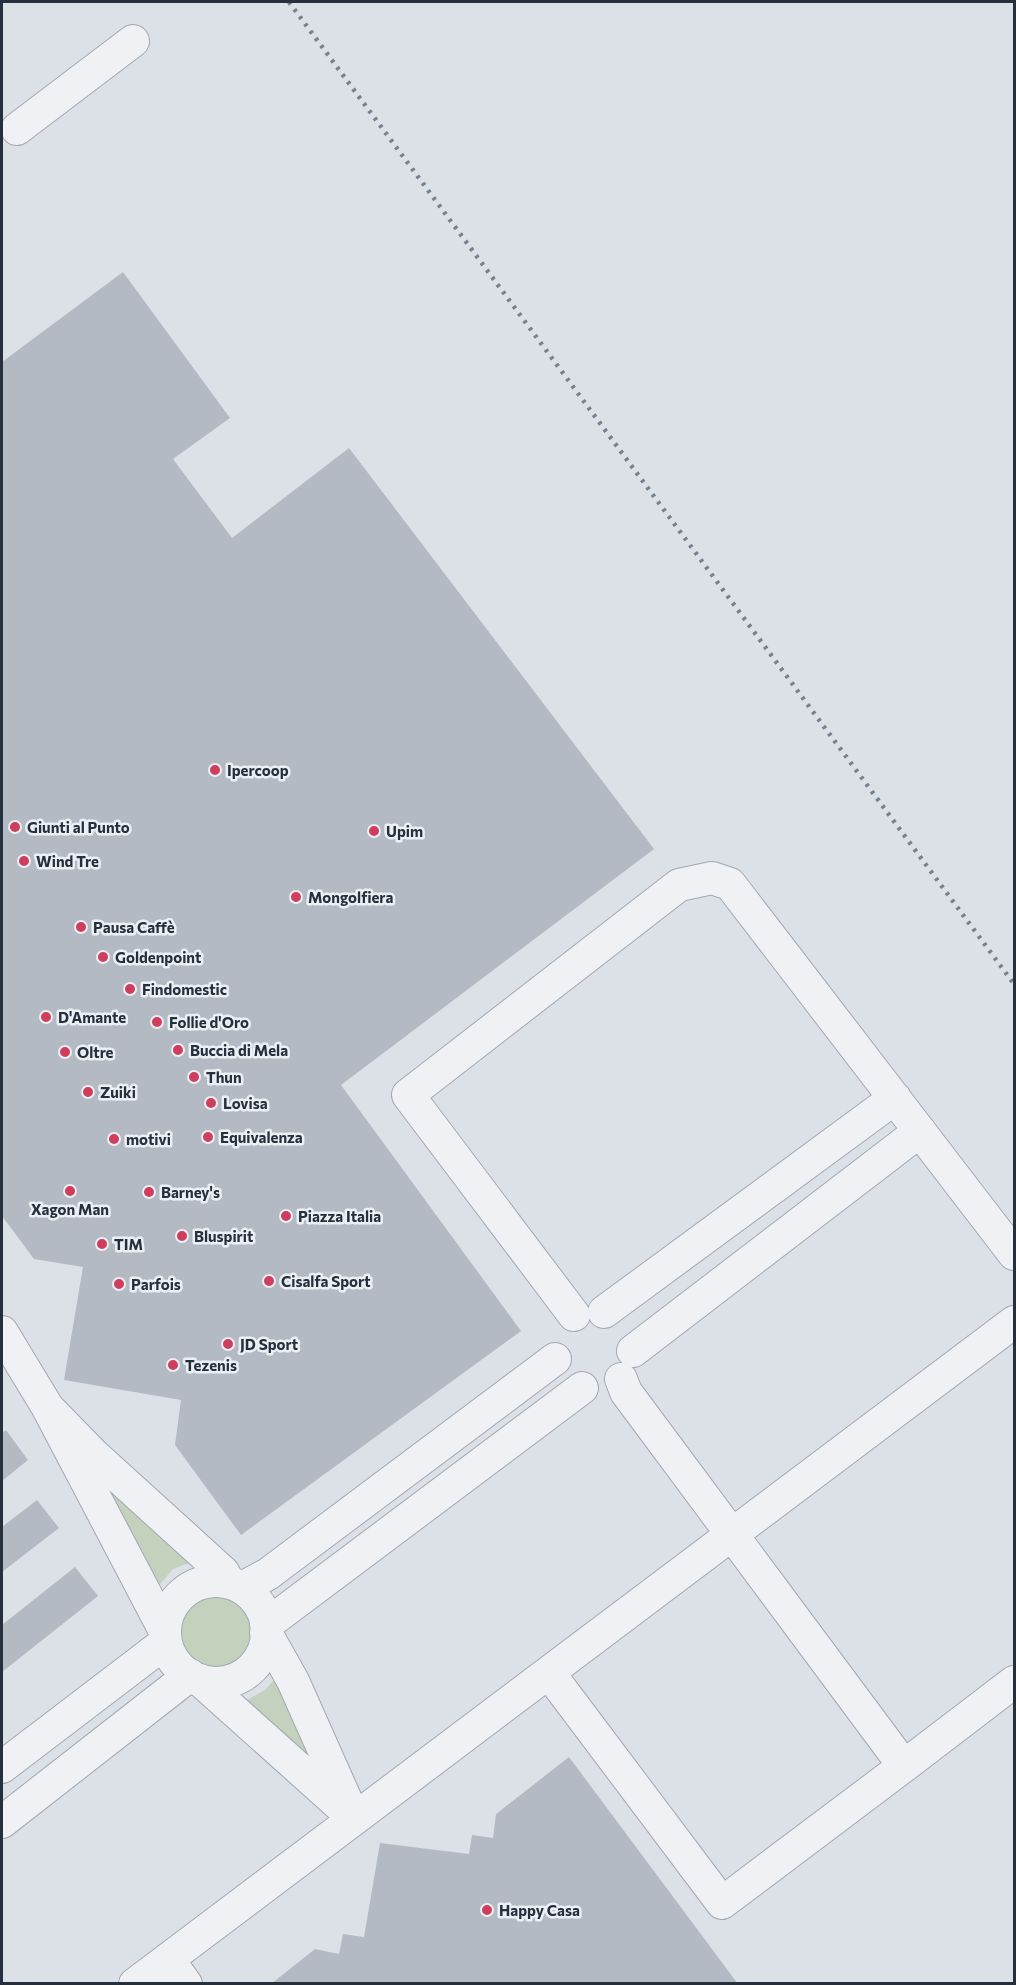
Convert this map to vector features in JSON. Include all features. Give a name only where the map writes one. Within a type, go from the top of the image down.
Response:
[{"type":"lane","points":[[7,126],[133,41]]},
{"type":"lane","points":[[904,1766],[626,1392],[625,1326],[589,1313],[408,1095],[679,885],[712,878],[730,884],[1014,1254]]},
{"type":"lane","points":[[582,1388],[565,1377],[555,1359],[557,1334],[895,1098]]},
{"type":"lane","points":[[2,1821],[195,1678],[224,1682],[248,1671],[261,1654],[266,1629],[582,1388],[609,1386],[627,1365],[920,1131]]},
{"type":"lane","points":[[135,1983],[1014,1322]]},
{"type":"lane","points":[[2,1332],[48,1408],[165,1636],[171,1656],[354,1818]]},
{"type":"lane","points":[[2,1767],[165,1636],[169,1611],[186,1590],[206,1582],[235,1586],[268,1574],[555,1359]]},
{"type":"lane","points":[[48,1408],[92,1453],[260,1607],[266,1629],[293,1682],[354,1818]]},
{"type":"lane","points":[[549,1672],[722,1903],[1014,1682]]},
{"type":"lane","points":[[168,1959],[186,1983]]},
{"type":"green space","points":[[92,1469],[197,1560],[173,1569],[154,1591]]},
{"type":"green space","points":[[216,1596],[236,1602],[246,1612],[252,1632],[246,1652],[236,1662],[216,1668],[196,1662],[186,1652],[180,1632],[186,1612],[196,1602]]},
{"type":"green space","points":[[274,1680],[311,1762],[245,1701],[265,1690]]},
{"type":"building","name":"Mongolfiera","points":[[123,272],[230,418],[173,459],[232,538],[349,448],[654,849],[341,1085],[521,1331],[241,1535],[175,1445],[181,1400],[64,1380],[83,1267],[34,1259],[2,1216],[2,362]]},
{"type":"building","points":[[6,1430],[28,1460],[2,1481],[2,1433]]},
{"type":"building","points":[[37,1500],[59,1528],[2,1572],[2,1527]]},
{"type":"building","points":[[75,1567],[98,1596],[2,1672],[2,1625]]},
{"type":"building","points":[[569,1757],[738,1984],[271,1984],[315,1949],[339,1954],[343,1934],[364,1937],[380,1843],[469,1854],[472,1835],[493,1838],[496,1814]]},
{"type":"railway","points":[[289,2],[1014,984]]},
{"type":"place","name":"Ipercoop","points":[[215,770]]},
{"type":"place","name":"Giunti al Punto","points":[[15,827]]},
{"type":"place","name":"Upim","points":[[374,831]]},
{"type":"place","name":"Wind Tre","points":[[24,861]]},
{"type":"place","name":"Mongolfiera","points":[[296,897]]},
{"type":"place","name":"Pausa Caffè","points":[[81,927]]},
{"type":"place","name":"Goldenpoint","points":[[103,957]]},
{"type":"place","name":"Findomestic","points":[[130,989]]},
{"type":"place","name":"D'Amante","points":[[46,1017]]},
{"type":"place","name":"Follie d'Oro","points":[[157,1022]]},
{"type":"place","name":"Buccia di Mela","points":[[178,1050]]},
{"type":"place","name":"Oltre","points":[[65,1052]]},
{"type":"place","name":"Thun","points":[[194,1077]]},
{"type":"place","name":"Zuiki","points":[[88,1092]]},
{"type":"place","name":"Lovisa","points":[[211,1103]]},
{"type":"place","name":"Equivalenza","points":[[208,1137]]},
{"type":"place","name":"motivi","points":[[114,1139]]},
{"type":"place","name":"Xagon Man","points":[[70,1191]]},
{"type":"place","name":"Barney's","points":[[149,1192]]},
{"type":"place","name":"Piazza Italia","points":[[286,1216]]},
{"type":"place","name":"Bluspirit","points":[[182,1236]]},
{"type":"place","name":"TIM","points":[[102,1244]]},
{"type":"place","name":"Cisalfa Sport","points":[[269,1281]]},
{"type":"place","name":"Parfois","points":[[119,1284]]},
{"type":"place","name":"JD Sport","points":[[228,1344]]},
{"type":"place","name":"Tezenis","points":[[173,1365]]},
{"type":"place","name":"Happy Casa","points":[[487,1910]]}]
